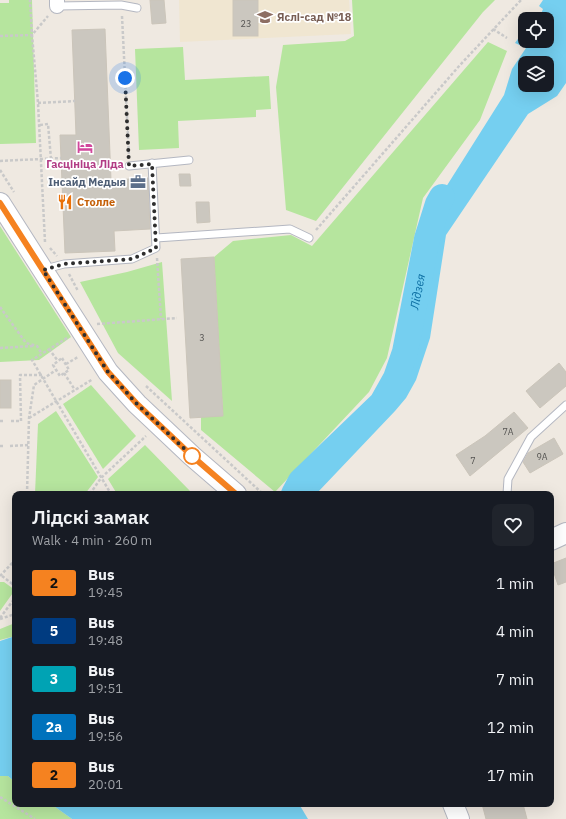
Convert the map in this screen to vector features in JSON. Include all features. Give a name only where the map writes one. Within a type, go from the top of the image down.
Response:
[{"type":"main road","points":[[0,203],[108,372],[137,404],[233,491]]},
{"type":"main road","points":[[554,539],[566,533]]},
{"type":"main road","points":[[454,807],[458,819]]},
{"type":"lane","points":[[57,3],[121,5],[137,8]]},
{"type":"lane","points":[[129,166],[189,160]]},
{"type":"lane","points":[[43,270],[64,264],[132,259],[156,248],[152,164]]},
{"type":"lane","points":[[156,238],[290,229],[309,238]]},
{"type":"lane","points":[[507,491],[508,479],[531,437],[566,405]]},
{"type":"path","points":[[30,0],[40,125],[45,242]]},
{"type":"path","points":[[309,238],[460,65],[521,0]]},
{"type":"path","points":[[32,35],[57,3]]},
{"type":"path","points":[[121,5],[129,166]]},
{"type":"path","points":[[494,29],[507,38]]},
{"type":"path","points":[[0,36],[32,35]]},
{"type":"path","points":[[38,103],[75,102]]},
{"type":"path","points":[[40,125],[48,124],[51,159]]},
{"type":"path","points":[[0,161],[61,158]]},
{"type":"path","points":[[156,248],[161,320]]},
{"type":"path","points":[[0,307],[26,342],[37,346],[42,354]]},
{"type":"path","points":[[99,331],[95,324],[177,318]]},
{"type":"path","points":[[67,338],[32,360],[44,378],[56,402],[109,491]]},
{"type":"path","points":[[0,348],[37,346]]},
{"type":"path","points":[[49,349],[58,361]]},
{"type":"path","points":[[66,364],[78,356]]},
{"type":"path","points":[[62,358],[69,370],[60,376],[53,365],[58,361],[62,358]]},
{"type":"path","points":[[28,491],[29,418],[34,385],[56,370]]},
{"type":"path","points":[[64,373],[75,390]]},
{"type":"path","points":[[11,421],[21,421],[20,375],[42,375]]},
{"type":"path","points":[[29,418],[95,378]]},
{"type":"path","points":[[143,384],[260,491]]},
{"type":"path","points":[[92,491],[101,478],[149,433]]},
{"type":"path","points":[[10,446],[28,445]]},
{"type":"path","points":[[12,564],[1,576],[12,584]]},
{"type":"path","points":[[0,618],[12,602]]},
{"type":"path","points":[[0,618],[12,615]]},
{"type":"path","points":[[0,797],[12,805]]},
{"type":"path","points":[[16,807],[35,819]]},
{"type":"shaded area","name":"Яслі-сад №18","points":[[179,0],[349,0],[351,34],[180,42]]},
{"type":"green space","points":[[9,0],[32,0],[36,143],[0,144],[0,3],[9,3]]},
{"type":"green space","points":[[352,0],[495,0],[483,12],[316,221],[286,210],[276,87],[283,45],[345,41],[354,36]]},
{"type":"green space","points":[[488,42],[507,51],[480,120],[423,198],[387,358],[369,392],[276,491],[274,491],[201,430],[201,417],[223,415],[214,257],[233,241],[291,235],[312,246]]},
{"type":"green space","points":[[183,47],[185,80],[269,76],[271,109],[256,110],[256,117],[178,121],[179,148],[139,150],[135,49]]},
{"type":"green space","points":[[0,226],[71,337],[39,360],[0,362]]},
{"type":"green space","points":[[162,262],[172,401],[118,353],[80,282],[127,272]]},
{"type":"green space","points":[[91,385],[136,436],[103,469],[63,404]]},
{"type":"green space","points":[[56,411],[98,477],[87,491],[35,491],[38,424]]},
{"type":"green space","points":[[145,445],[190,491],[115,491],[108,479]]},
{"type":"green space","points":[[0,582],[4,582],[12,588],[12,594],[0,611]]},
{"type":"green space","points":[[12,624],[12,637],[0,640],[0,629]]},
{"type":"green space","points":[[0,776],[8,776],[12,779],[12,807],[55,807],[72,819],[0,819]]},
{"type":"water","points":[[543,0],[566,0],[566,83],[557,96],[528,114],[446,235],[430,338],[416,380],[406,398],[395,411],[319,491],[295,491],[389,395],[407,353],[434,206],[504,95],[512,69],[518,60],[518,92],[554,92],[554,56],[521,56],[526,48],[554,48],[554,12],[542,12],[543,9],[539,6]]},
{"type":"water","points":[[12,637],[12,779],[8,776],[0,776],[0,641]]},
{"type":"water","points":[[55,807],[301,807],[308,819],[72,819]]},
{"type":"building","points":[[150,0],[164,0],[166,23],[152,24]]},
{"type":"building","points":[[233,0],[258,0],[258,36],[233,36]]},
{"type":"building","name":"Гасцініца Ліда","points":[[105,29],[111,180],[148,178],[150,229],[114,231],[115,251],[65,253],[60,135],[76,135],[72,30]]},
{"type":"building","points":[[179,174],[190,174],[191,186],[180,186]]},
{"type":"building","points":[[196,202],[209,202],[210,222],[197,223]]},
{"type":"building","points":[[214,257],[223,416],[190,418],[181,259]]},
{"type":"building","points":[[559,363],[566,372],[566,386],[540,408],[526,391]]},
{"type":"building","points":[[0,380],[11,380],[11,408],[0,408]]},
{"type":"building","points":[[514,412],[528,428],[470,476],[456,455],[485,436]]},
{"type":"building","points":[[554,438],[563,454],[530,473],[523,462],[528,453]]},
{"type":"building","points":[[566,558],[566,582],[558,585],[554,573],[554,563]]},
{"type":"building","points":[[483,807],[524,807],[527,819],[486,819]]},
{"type":"waterway","name":"Лідзея","points":[[296,491],[301,481],[382,403],[396,378],[405,352],[427,239],[438,204],[442,197]]},
{"type":"bus line","name":"2","points":[[0,203],[108,372],[137,404],[192,456],[233,491]]},
{"type":"place","name":"Яслі-сад №18","points":[[265,17]]},
{"type":"place","name":"Гасцініца Ліда","points":[[85,147]]},
{"type":"place","name":"Інсайд Медыя","points":[[138,182]]},
{"type":"place","name":"Столле","points":[[65,202]]},
{"type":"route","points":[[125,78],[129,166],[152,164],[156,248],[132,259],[64,264],[43,270],[108,372],[137,404],[192,456]]}]
